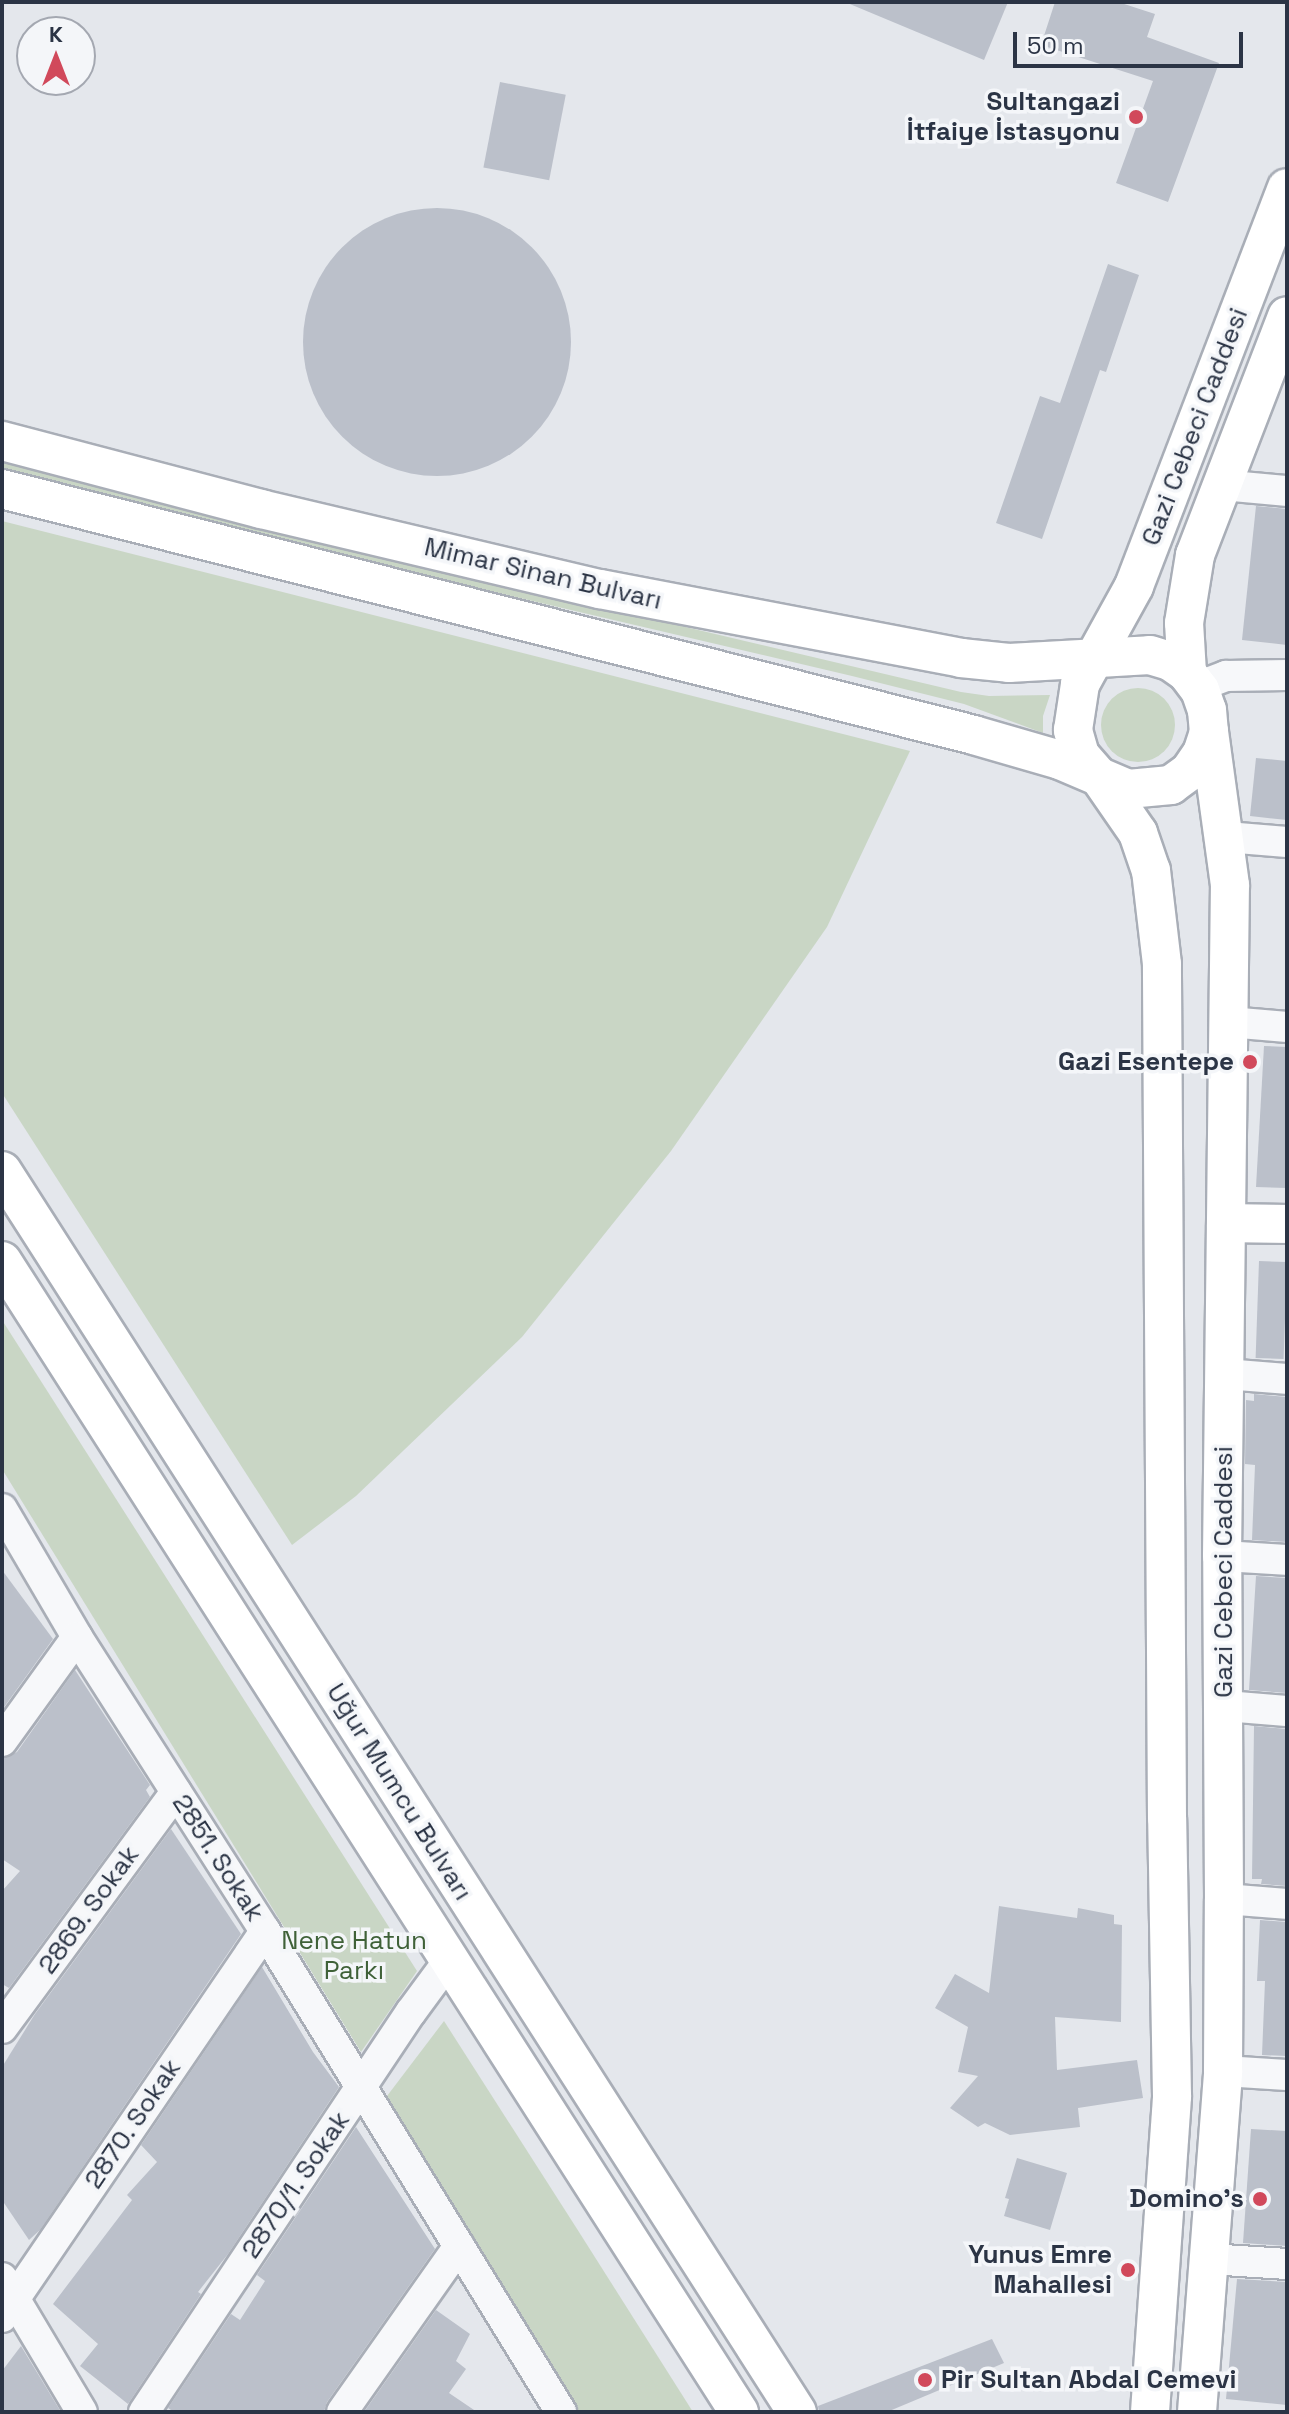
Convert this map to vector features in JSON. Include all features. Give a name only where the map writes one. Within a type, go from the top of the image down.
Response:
[{"type":"main road","name":"Gazi Cebeci Caddesi","points":[[1092,660],[1134,586],[1287,188]]},
{"type":"main road","name":"Gazi Cebeci Caddesi","points":[[1192,680],[1186,595],[1195,555],[1287,316]]},
{"type":"main road","name":"Mimar Sinan Bulvarı","points":[[2,441],[261,509],[615,592],[961,658],[1009,663],[1092,660]]},
{"type":"main road","points":[[2,489],[974,735],[1060,760],[1100,778],[1128,789],[1171,785],[1190,771],[1202,753],[1209,732],[1207,710],[1192,680],[1170,661],[1150,655],[1092,660],[1080,684],[1073,730],[1080,755],[1100,778],[1138,833],[1151,871],[1162,964],[1166,1803],[1172,2096],[1150,2412]]},
{"type":"main road","name":"Gazi Cebeci Caddesi","points":[[1197,2412],[1223,2071],[1225,1706],[1222,1556],[1230,885],[1226,837],[1209,732]]},
{"type":"main road","name":"Uğur Mumcu Bulvarı","points":[[2,1171],[797,2412]]},
{"type":"main road","points":[[1226,1223],[1287,1224]]},
{"type":"main road","name":"Uğur Mumcu Bulvarı","points":[[2,1261],[739,2412]]},
{"type":"street","points":[[1221,485],[1287,491]]},
{"type":"street","points":[[1192,680],[1251,672],[1287,675]]},
{"type":"street","points":[[1226,837],[1287,842]]},
{"type":"street","points":[[1229,1022],[1287,1027]]},
{"type":"street","points":[[1224,1374],[1287,1379]]},
{"type":"street","name":"2851. Sokak","points":[[2,1509],[77,1637],[265,1931],[459,2246],[551,2407]]},
{"type":"street","points":[[1222,1556],[1287,1560]]},
{"type":"street","points":[[2,1741],[77,1637]]},
{"type":"street","points":[[1225,1706],[1287,1711]]},
{"type":"street","name":"2869. Sokak","points":[[2,2028],[176,1792]]},
{"type":"street","points":[[1224,1899],[1287,1904]]},
{"type":"street","name":"2870. Sokak","points":[[6,2298],[265,1931]]},
{"type":"street","name":"2870/1. Sokak","points":[[144,2412],[450,1959]]},
{"type":"street","points":[[1223,2071],[1287,2075]]},
{"type":"street","points":[[342,2412],[459,2246]]},
{"type":"street","points":[[1208,2259],[1287,2264]]},
{"type":"street","points":[[6,2298],[82,2412]]},
{"type":"green space","points":[[2,459],[537,592],[961,692],[989,696],[1050,695],[1043,716],[1043,733],[964,704],[367,562],[35,478],[2,469]]},
{"type":"green space","points":[[2,521],[910,751],[827,927],[671,1151],[522,1337],[356,1496],[292,1545],[2,1093]]},
{"type":"green space","points":[[1131,688],[1145,688],[1159,694],[1169,704],[1175,725],[1173,739],[1159,756],[1145,762],[1131,762],[1117,756],[1107,746],[1101,732],[1101,718],[1107,704],[1117,694]]},
{"type":"green space","name":"Nene Hatun Parkı","points":[[2,1320],[417,1971],[361,2052],[2,1469]]},
{"type":"green space","name":"Nene Hatun Parkı","points":[[444,2021],[693,2412],[577,2412],[540,2361],[384,2100]]},
{"type":"building","points":[[845,2],[1008,2],[984,60]]},
{"type":"building","points":[[1055,2],[1118,2],[1155,14],[1147,37],[1219,63],[1168,202],[1116,183],[1153,81],[1041,45]]},
{"type":"building","points":[[500,82],[566,95],[549,180],[483,167]]},
{"type":"building","points":[[424,208],[450,208],[488,218],[512,230],[532,247],[549,267],[566,303],[571,342],[566,381],[549,417],[532,437],[512,454],[476,471],[450,476],[424,476],[398,471],[362,454],[333,427],[308,381],[303,355],[303,329],[308,303],[325,267],[352,238],[398,213]]},
{"type":"building","points":[[1108,264],[1139,275],[1106,372],[1100,370],[1042,539],[996,523],[1040,396],[1060,403]]},
{"type":"building","points":[[1256,506],[1287,509],[1287,645],[1242,640]]},
{"type":"building","points":[[1256,758],[1287,761],[1287,820],[1250,816]]},
{"type":"building","points":[[1264,1046],[1287,1047],[1287,1188],[1256,1187]]},
{"type":"building","points":[[1259,1261],[1287,1262],[1284,1359],[1256,1358]]},
{"type":"building","points":[[1254,1394],[1287,1397],[1287,1542],[1252,1540],[1255,1465],[1245,1464],[1246,1400],[1254,1401]]},
{"type":"building","points":[[2,1570],[53,1639],[2,1710]]},
{"type":"building","points":[[1256,1576],[1287,1578],[1287,1693],[1249,1690]]},
{"type":"building","points":[[75,1670],[150,1785],[146,1790],[150,1797],[9,1988],[2,1984],[2,1891],[20,1871],[2,1859],[2,1759],[17,1752]]},
{"type":"building","points":[[1254,1726],[1287,1729],[1287,1886],[1261,1884],[1262,1879],[1252,1879]]},
{"type":"building","points":[[171,1829],[241,1934],[40,2230],[29,2240],[2,2200],[2,2067],[35,2014]]},
{"type":"building","points":[[999,1906],[1077,1918],[1078,1908],[1114,1915],[1114,1924],[1122,1925],[1121,2022],[1055,2017],[1057,2070],[1137,2060],[1143,2098],[1078,2108],[1080,2127],[1010,2135],[985,2123],[978,2127],[950,2108],[978,2076],[958,2072],[968,2027],[935,2008],[955,1974],[989,1993]]},
{"type":"building","points":[[1260,1920],[1287,1922],[1287,2056],[1262,2055],[1265,1981],[1257,1981]]},
{"type":"building","points":[[262,1967],[313,2052],[339,2087],[228,2254],[198,2292],[201,2294],[128,2404],[80,2366],[98,2344],[53,2304],[132,2200],[127,2195],[157,2162],[141,2145]]},
{"type":"building","points":[[356,2127],[435,2249],[327,2402],[324,2412],[174,2412],[168,2408],[231,2314],[240,2320],[265,2281],[257,2275]]},
{"type":"building","points":[[1251,2129],[1287,2131],[1287,2246],[1243,2243]]},
{"type":"building","points":[[1017,2158],[1067,2173],[1050,2230],[1004,2216],[1009,2199],[1005,2198]]},
{"type":"building","points":[[1237,2279],[1287,2282],[1287,2405],[1226,2399]]},
{"type":"building","points":[[436,2310],[470,2334],[456,2361],[466,2369],[449,2393],[477,2412],[364,2412]]},
{"type":"building","name":"Pir Sultan Abdal Cemevi","points":[[992,2339],[1004,2363],[887,2412],[819,2412],[818,2406]]},
{"type":"building","points":[[21,2346],[61,2412],[2,2412],[2,2371]]},
{"type":"place","name":"Sultangazi İtfaiye İstasyonu","points":[[1136,117]]},
{"type":"place","name":"Gazi Esentepe","points":[[1250,1062]]},
{"type":"place","name":"Domino's","points":[[1260,2199]]},
{"type":"place","name":"Yunus Emre Mahallesi","points":[[1128,2270]]},
{"type":"place","name":"Pir Sultan Abdal Cemevi","points":[[925,2380]]}]
